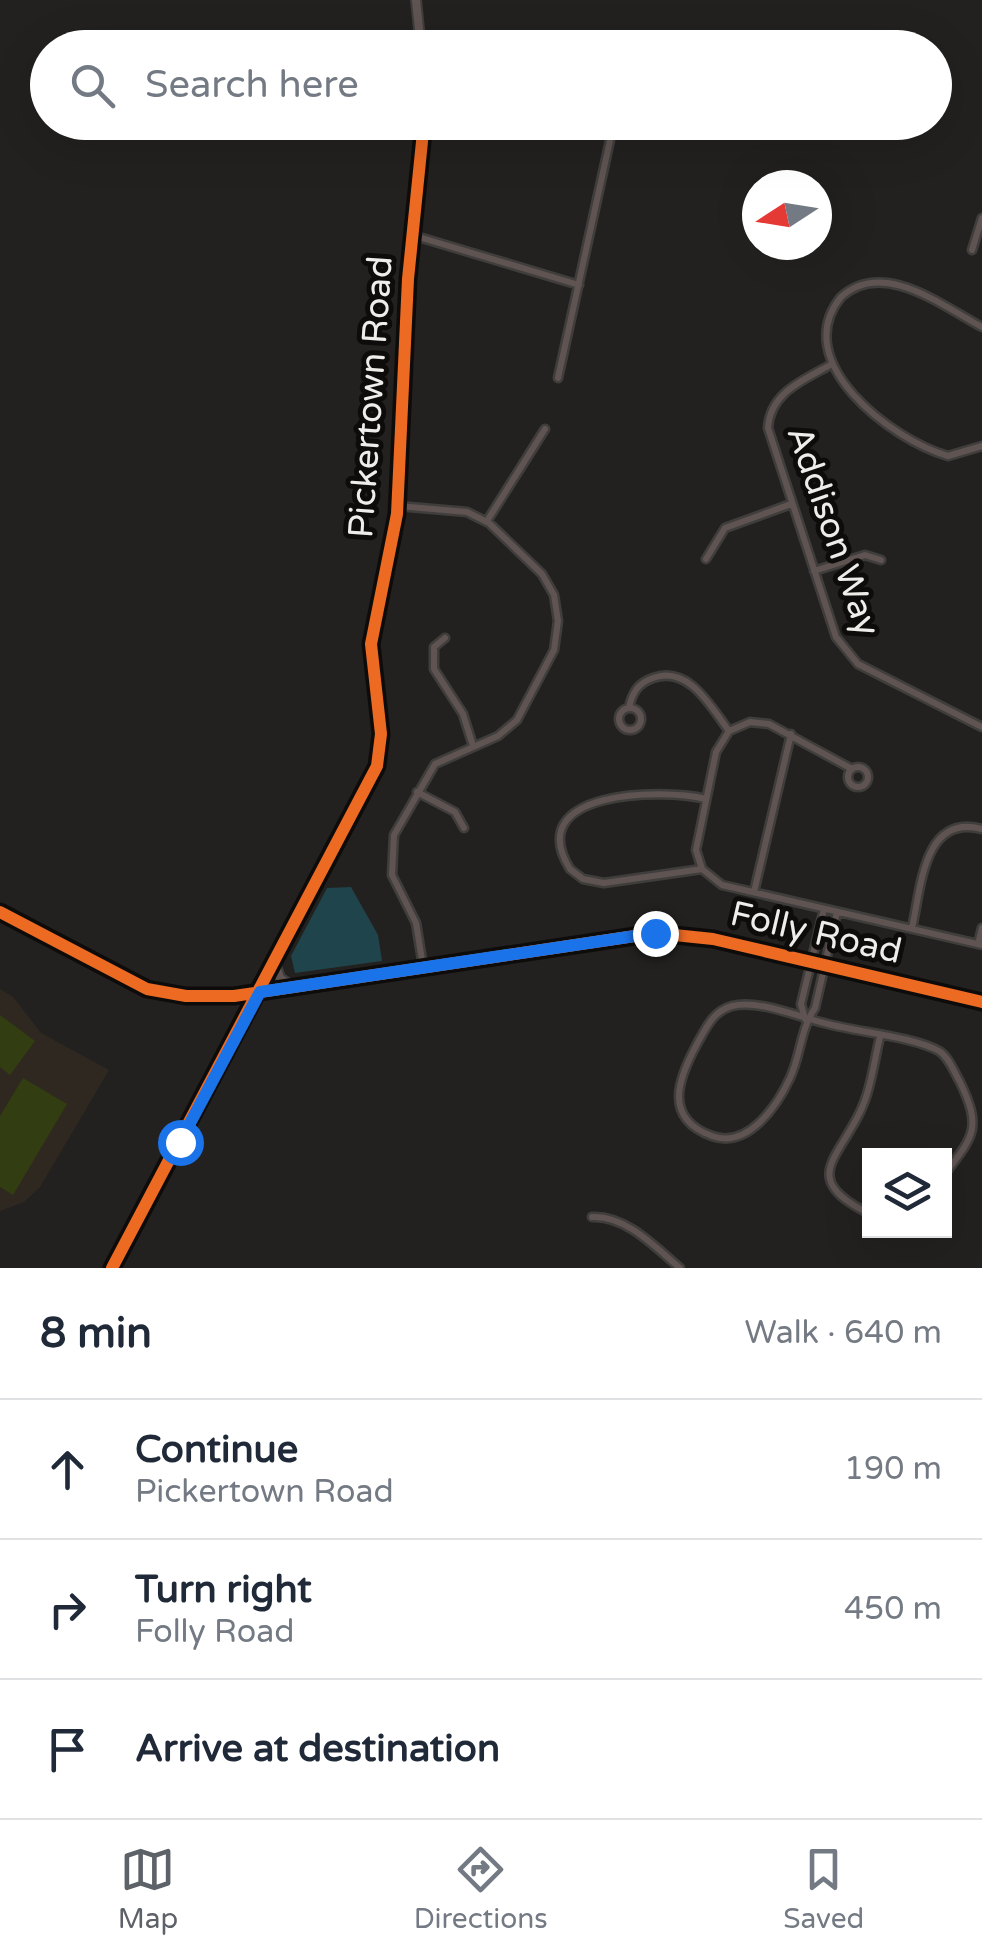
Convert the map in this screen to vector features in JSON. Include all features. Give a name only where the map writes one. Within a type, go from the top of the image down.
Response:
[{"type":"street","points":[[416,0],[419,30]]},
{"type":"street","name":"Pickertown Road","points":[[112,1268],[377,766],[381,734],[371,644],[398,506],[412,235],[422,140]]},
{"type":"street","points":[[558,378],[610,140]]},
{"type":"street","points":[[972,250],[982,218]]},
{"type":"street","points":[[412,235],[578,285]]},
{"type":"street","points":[[982,326],[882,281],[866,283],[844,294],[830,315],[826,344],[832,364],[867,410],[888,428],[948,456],[982,446]]},
{"type":"street","name":"Addison Way","points":[[832,364],[784,392],[770,410],[768,436],[836,637],[851,659],[982,727]]},
{"type":"street","points":[[487,522],[544,429]]},
{"type":"street","points":[[706,559],[726,528],[791,504]]},
{"type":"street","points":[[398,506],[468,512],[487,522],[542,574],[556,602],[558,632],[554,650],[517,720],[503,734],[440,760],[394,835],[390,861],[416,923],[423,966]]},
{"type":"street","points":[[814,570],[865,555],[881,560]]},
{"type":"street","points":[[445,638],[434,647],[434,669],[463,714],[473,746]]},
{"type":"street","points":[[629,708],[632,694],[641,684],[660,676],[676,676],[695,687],[729,731]]},
{"type":"street","points":[[852,769],[791,734],[758,722],[729,731],[717,748],[706,798],[696,850],[702,869],[722,885],[980,944],[982,928]]},
{"type":"street","points":[[754,892],[791,734]]},
{"type":"street","points":[[702,869],[596,883],[570,868],[560,842],[568,818],[586,804],[670,791],[706,798]]},
{"type":"street","points":[[417,792],[455,812],[464,828]]},
{"type":"street","points":[[912,928],[935,842],[954,829],[982,829]]},
{"type":"street","points":[[805,1019],[801,1004],[824,909]]},
{"type":"street","name":"Folly Road","points":[[0,912],[148,989],[186,996],[236,996],[655,933],[713,939],[982,1002]]},
{"type":"street","points":[[836,912],[814,1008],[805,1019],[792,1074],[754,1129],[735,1138],[717,1138],[684,1117],[676,1094],[679,1078],[718,1012],[743,1004],[805,1019],[880,1037],[944,1054],[974,1106],[972,1139],[952,1164]]},
{"type":"street","points":[[275,963],[280,978],[295,986]]},
{"type":"street","points":[[236,996],[244,1001],[248,1014]]},
{"type":"street","points":[[862,1209],[840,1196],[832,1184],[830,1164],[861,1112],[880,1037]]},
{"type":"street","points":[[592,1217],[606,1217],[637,1233],[680,1268]]},
{"type":"shaded area","points":[[0,989],[13,997],[41,1033],[109,1070],[40,1187],[24,1202],[0,1211]]},
{"type":"green space","points":[[0,1015],[35,1041],[10,1075],[0,1067]]},
{"type":"green space","points":[[23,1078],[67,1104],[13,1195],[0,1187],[0,1116]]},
{"type":"water","points":[[351,887],[378,935],[382,961],[295,973],[291,956],[327,888]]},
{"type":"cycle path","points":[[112,1268],[377,766],[381,734],[371,644],[397,514],[408,279],[422,140]]},
{"type":"cycle path","points":[[0,912],[147,989],[186,996],[234,996],[655,933],[713,939],[982,1002]]},
{"type":"route","points":[[180,1142],[260,992],[655,933]]}]
